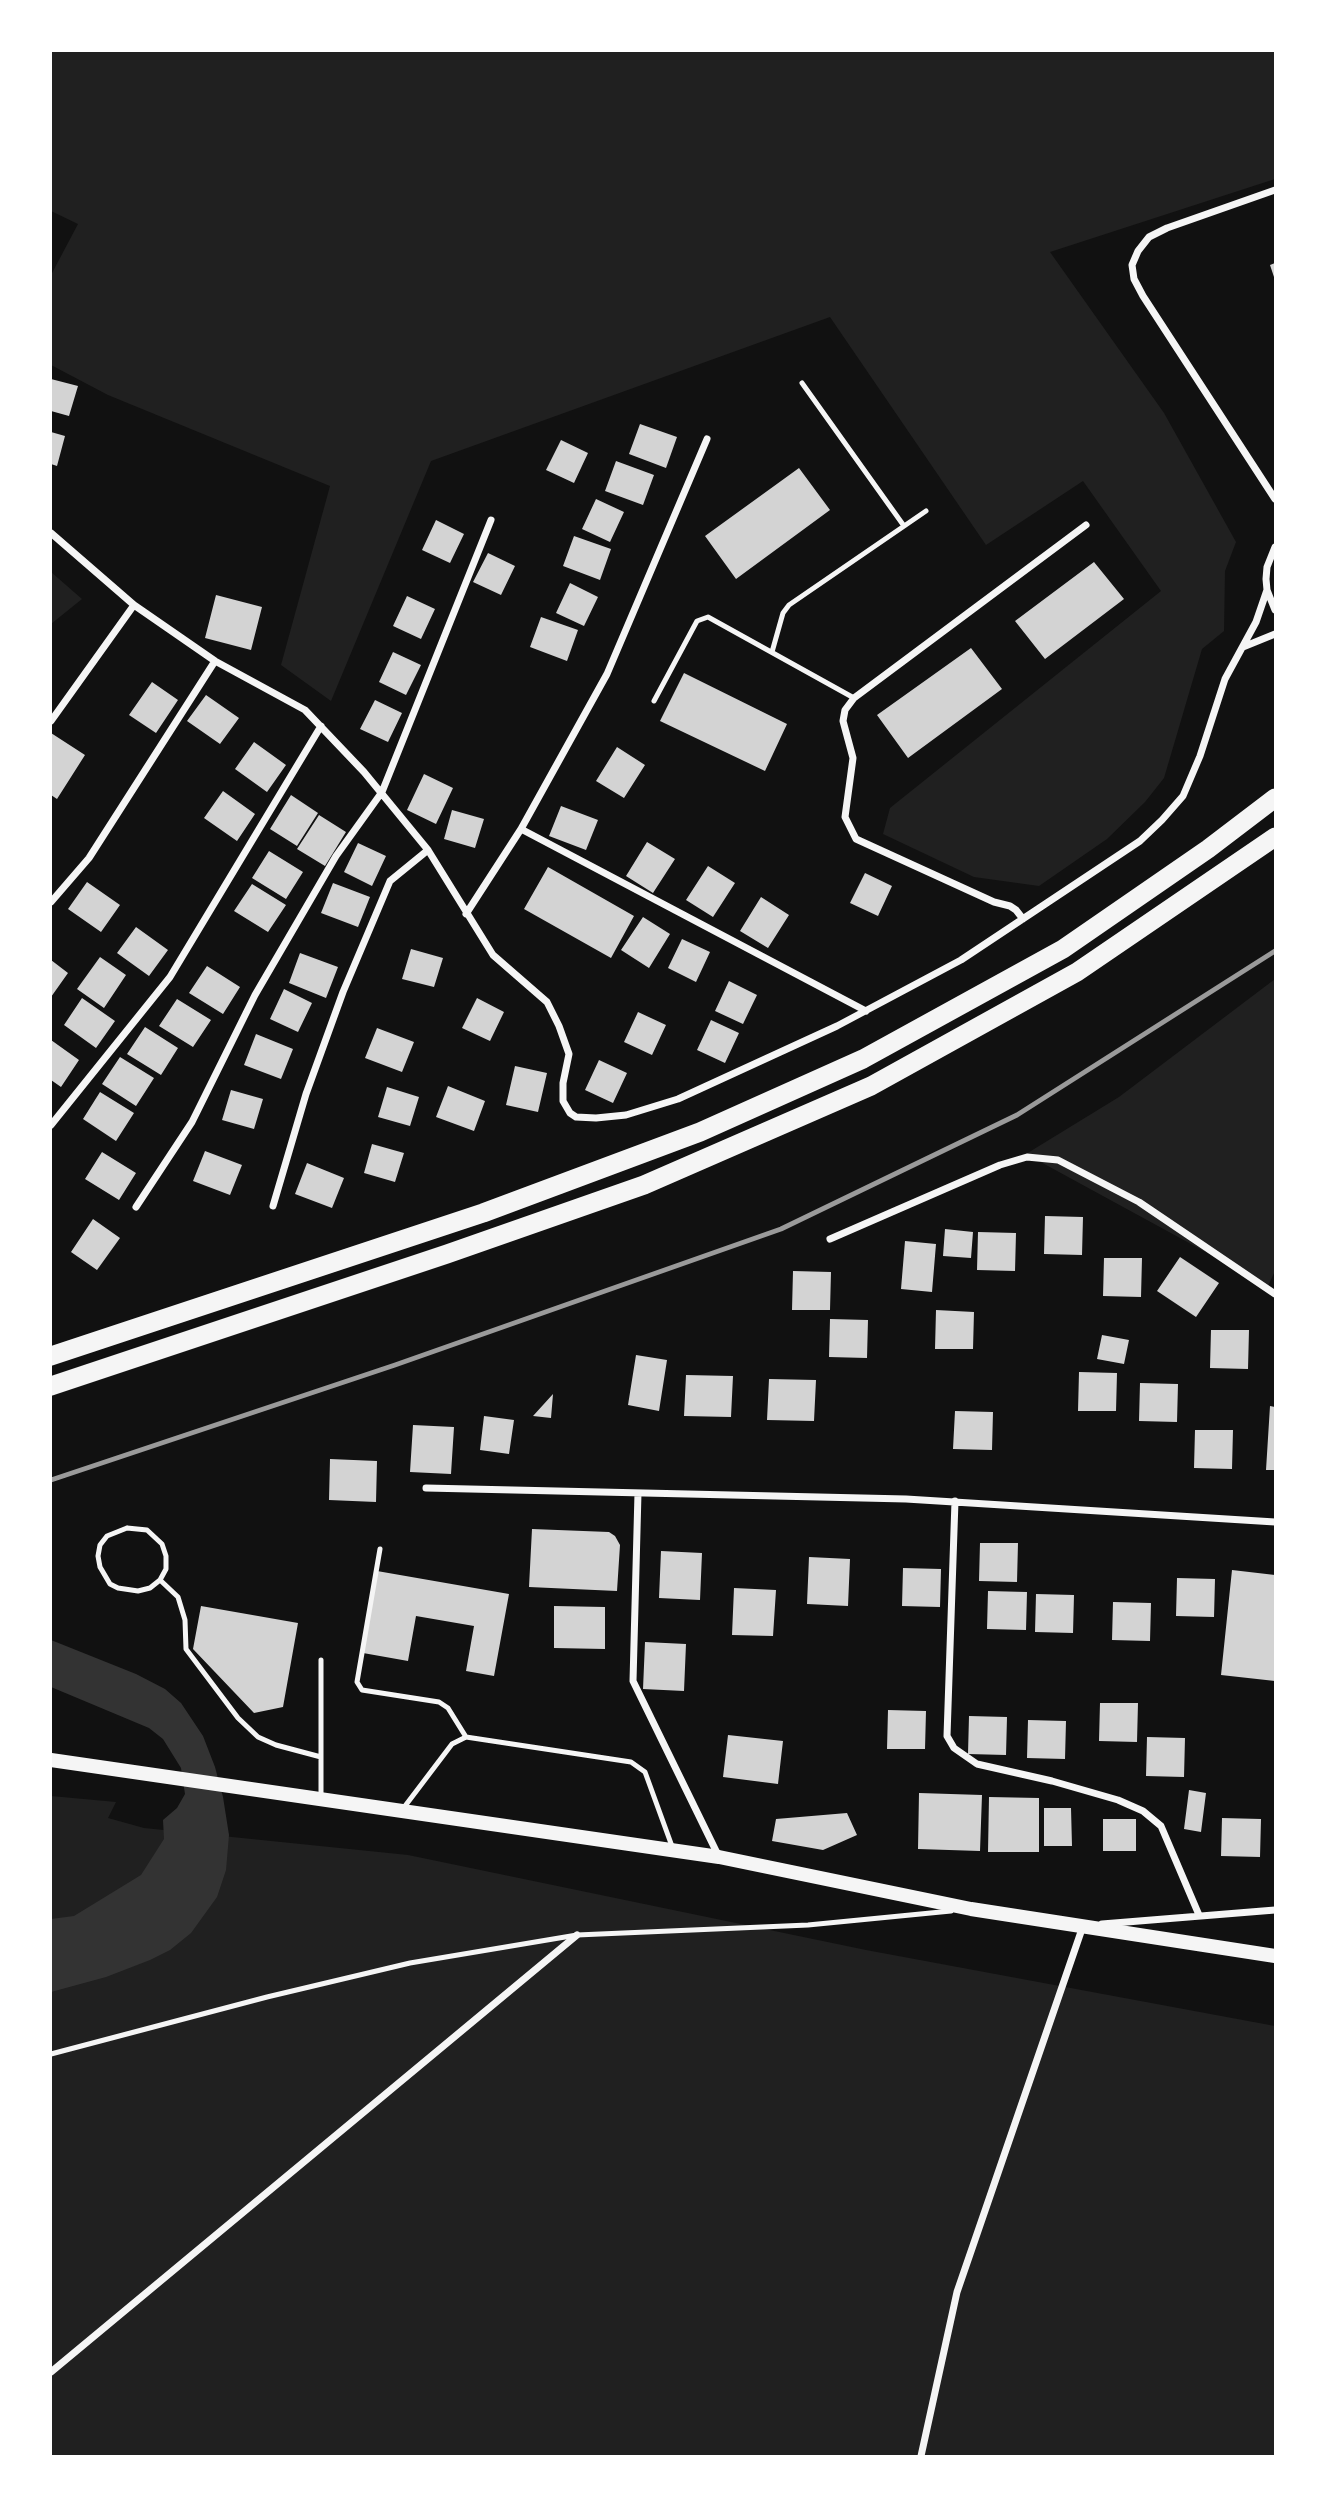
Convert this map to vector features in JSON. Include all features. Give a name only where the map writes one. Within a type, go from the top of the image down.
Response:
[{"type":"highway","points":[[51,1356],[483,1213],[700,1132],[863,1059],[1063,949],[1208,849],[1275,798]]},
{"type":"highway","points":[[51,1386],[447,1254],[644,1185],[872,1086],[1077,972],[1275,837]]},
{"type":"main road","points":[[51,1760],[719,1857],[971,1909],[1275,1956]]},
{"type":"street","points":[[1275,190],[1167,228],[1149,237],[1138,251],[1132,265],[1134,279],[1143,296],[1275,501]]},
{"type":"street","points":[[466,914],[521,829],[607,674],[707,439]]},
{"type":"street","points":[[136,1207],[192,1122],[255,995],[336,856],[382,792],[491,520]]},
{"type":"street","points":[[1023,919],[1010,906],[994,902],[856,839],[845,817],[853,758],[843,721],[845,710],[853,698],[1086,525]]},
{"type":"street","points":[[51,533],[134,605],[215,661],[306,710],[321,726],[382,792],[428,850],[493,955],[547,1002],[569,1054],[563,1083],[563,1101],[570,1113],[596,1118],[626,1115],[678,1099],[866,1011],[961,960],[1140,841],[1163,820],[1183,796],[1200,756],[1226,679],[1256,622],[1267,590],[1267,567],[1275,547]]},
{"type":"street","points":[[1267,590],[1275,610]]},
{"type":"street","points":[[51,720],[134,605]]},
{"type":"street","points":[[1242,647],[1275,634]]},
{"type":"street","points":[[51,902],[89,858],[215,661]]},
{"type":"street","points":[[51,1125],[170,977],[321,726]]},
{"type":"street","points":[[521,829],[866,1011]]},
{"type":"street","points":[[273,1206],[306,1094],[343,992],[390,881],[428,850]]},
{"type":"street","points":[[830,1239],[1000,1165],[1027,1157],[1058,1160],[1139,1202],[1275,1294]]},
{"type":"street","points":[[426,1488],[955,1502],[1275,1522]]},
{"type":"street","points":[[638,1493],[633,1681],[719,1857]]},
{"type":"street","points":[[955,1502],[947,1736],[954,1748],[977,1765],[1052,1781],[1118,1800],[1143,1811],[1161,1826],[1199,1915]]},
{"type":"street","points":[[921,2456],[957,2292],[1082,1926],[1275,1910]]},
{"type":"street","points":[[51,2372],[576,1935]]},
{"type":"lane","points":[[802,383],[904,526]]},
{"type":"lane","points":[[772,652],[783,613],[789,605],[926,511]]},
{"type":"lane","points":[[654,701],[697,621],[708,617],[853,698]]},
{"type":"lane","points":[[139,1528],[147,1530],[162,1544],[166,1556],[166,1569],[160,1580],[150,1588],[138,1591],[110,1584],[100,1567],[100,1545],[107,1536],[116,1531],[139,1528]]},
{"type":"lane","points":[[380,1549],[357,1682],[362,1690],[439,1702],[448,1708],[466,1737]]},
{"type":"lane","points":[[160,1580],[178,1597],[185,1620],[186,1649],[238,1718],[258,1738],[321,1757]]},
{"type":"lane","points":[[321,1660],[321,1800]]},
{"type":"lane","points":[[401,1812],[452,1744],[466,1737],[631,1762],[645,1772],[674,1852]]},
{"type":"lane","points":[[51,2054],[267,1997],[410,1964],[576,1935],[808,1925],[971,1909]]},
{"type":"shaded area","points":[[51,51],[1275,51],[1275,179],[1050,252],[1164,413],[1236,542],[1225,571],[1224,631],[1202,649],[1164,778],[1145,802],[1107,839],[1039,886],[974,877],[883,834],[890,808],[1161,591],[1083,481],[986,545],[830,317],[431,461],[331,701],[281,665],[330,486],[108,395],[51,365],[51,275],[78,224],[51,211]]},
{"type":"shaded area","points":[[51,572],[82,599],[51,624]]},
{"type":"shaded area","points":[[1275,979],[1275,1271],[1268,1286],[1026,1154],[1119,1097]]},
{"type":"shaded area","points":[[51,1640],[136,1674],[165,1689],[181,1703],[203,1736],[215,1767],[229,1835],[226,1870],[217,1897],[191,1933],[170,1950],[150,1960],[106,1977],[51,1992],[51,1919],[74,1916],[141,1875],[164,1839],[163,1820],[177,1808],[185,1794],[181,1768],[163,1739],[149,1728],[51,1687]]},
{"type":"shaded area","points":[[51,1796],[116,1802],[108,1818],[144,1828],[408,1855],[866,1950],[1275,2026],[1275,2456],[51,2456]]},
{"type":"building","points":[[1275,263],[1275,280],[1270,265]]},
{"type":"building","points":[[51,379],[78,386],[69,416],[51,411]]},
{"type":"building","points":[[640,424],[677,437],[666,468],[629,454]]},
{"type":"building","points":[[51,432],[65,436],[57,466],[51,464]]},
{"type":"building","points":[[561,440],[588,453],[574,483],[546,470]]},
{"type":"building","points":[[616,461],[654,475],[643,505],[605,491]]},
{"type":"building","points":[[799,468],[830,510],[736,579],[705,536]]},
{"type":"building","points":[[596,499],[624,512],[610,542],[582,529]]},
{"type":"building","points":[[436,520],[464,534],[450,563],[422,550]]},
{"type":"building","points":[[574,536],[611,549],[600,580],[563,566]]},
{"type":"building","points":[[488,553],[515,566],[501,595],[473,582]]},
{"type":"building","points":[[1094,562],[1124,599],[1045,659],[1015,621]]},
{"type":"building","points":[[570,583],[598,597],[584,626],[556,613]]},
{"type":"building","points":[[216,595],[262,607],[251,650],[205,638]]},
{"type":"building","points":[[407,596],[435,609],[421,639],[393,626]]},
{"type":"building","points":[[541,617],[578,630],[567,661],[530,647]]},
{"type":"building","points":[[971,648],[1002,689],[908,758],[877,715]]},
{"type":"building","points":[[393,652],[421,665],[406,695],[379,682]]},
{"type":"building","points":[[684,673],[787,724],[765,771],[660,721]]},
{"type":"building","points":[[152,682],[178,700],[156,733],[129,715]]},
{"type":"building","points":[[206,695],[239,718],[220,744],[187,721]]},
{"type":"building","points":[[375,700],[402,713],[388,742],[360,729]]},
{"type":"building","points":[[51,733],[85,755],[57,799],[51,795]]},
{"type":"building","points":[[254,742],[286,765],[267,792],[235,769]]},
{"type":"building","points":[[617,747],[645,765],[624,798],[596,781]]},
{"type":"building","points":[[424,774],[453,788],[436,824],[407,810]]},
{"type":"building","points":[[223,791],[255,814],[237,841],[204,818]]},
{"type":"building","points":[[291,795],[318,813],[297,846],[270,829]]},
{"type":"building","points":[[561,806],[598,820],[586,850],[549,836]]},
{"type":"building","points":[[452,810],[484,819],[475,848],[444,839]]},
{"type":"building","points":[[319,815],[346,832],[325,866],[297,849]]},
{"type":"building","points":[[647,842],[675,859],[653,893],[626,876]]},
{"type":"building","points":[[358,843],[386,856],[372,886],[344,872]]},
{"type":"building","points":[[269,851],[303,872],[286,899],[252,878]]},
{"type":"building","points":[[708,866],[735,883],[713,917],[686,900]]},
{"type":"building","points":[[548,867],[634,916],[611,958],[524,909]]},
{"type":"building","points":[[865,873],[892,886],[878,916],[850,903]]},
{"type":"building","points":[[87,882],[120,905],[101,932],[68,909]]},
{"type":"building","points":[[333,883],[370,897],[358,927],[321,913]]},
{"type":"building","points":[[252,884],[286,905],[268,932],[234,911]]},
{"type":"building","points":[[761,897],[789,915],[768,948],[740,931]]},
{"type":"building","points":[[643,917],[670,934],[649,968],[621,950]]},
{"type":"building","points":[[136,927],[168,950],[149,976],[117,953]]},
{"type":"building","points":[[682,939],[710,952],[696,982],[668,968]]},
{"type":"building","points":[[411,949],[443,958],[434,987],[402,979]]},
{"type":"building","points":[[300,953],[338,967],[326,998],[289,983]]},
{"type":"building","points":[[100,957],[126,975],[104,1008],[77,989]]},
{"type":"building","points":[[51,960],[68,973],[51,997]]},
{"type":"building","points":[[207,966],[240,987],[223,1014],[189,993]]},
{"type":"building","points":[[729,981],[757,995],[743,1024],[715,1011]]},
{"type":"building","points":[[284,989],[312,1003],[298,1032],[270,1019]]},
{"type":"building","points":[[82,998],[115,1021],[96,1048],[64,1025]]},
{"type":"building","points":[[477,998],[504,1012],[490,1041],[462,1028]]},
{"type":"building","points":[[177,999],[211,1020],[193,1047],[159,1026]]},
{"type":"building","points":[[638,1012],[666,1025],[652,1055],[624,1042]]},
{"type":"building","points":[[711,1020],[739,1033],[725,1063],[697,1050]]},
{"type":"building","points":[[145,1027],[178,1048],[161,1075],[127,1054]]},
{"type":"building","points":[[377,1028],[414,1042],[402,1072],[365,1058]]},
{"type":"building","points":[[256,1034],[293,1049],[281,1079],[244,1065]]},
{"type":"building","points":[[51,1040],[79,1060],[61,1087],[51,1080]]},
{"type":"building","points":[[120,1057],[154,1078],[136,1106],[102,1084]]},
{"type":"building","points":[[599,1060],[627,1073],[613,1103],[585,1090]]},
{"type":"building","points":[[515,1066],[547,1073],[538,1112],[506,1105]]},
{"type":"building","points":[[448,1086],[485,1101],[474,1131],[436,1117]]},
{"type":"building","points":[[387,1087],[419,1097],[410,1126],[378,1117]]},
{"type":"building","points":[[231,1090],[263,1099],[254,1129],[222,1120]]},
{"type":"building","points":[[100,1092],[134,1113],[116,1141],[83,1119]]},
{"type":"building","points":[[372,1144],[404,1153],[395,1182],[364,1173]]},
{"type":"building","points":[[205,1151],[242,1165],[230,1195],[193,1181]]},
{"type":"building","points":[[102,1152],[136,1173],[119,1200],[85,1179]]},
{"type":"building","points":[[307,1163],[344,1178],[332,1208],[295,1194]]},
{"type":"building","points":[[1045,1216],[1083,1217],[1082,1255],[1044,1254]]},
{"type":"building","points":[[93,1219],[120,1238],[97,1270],[71,1252]]},
{"type":"building","points":[[945,1229],[973,1232],[971,1258],[943,1256]]},
{"type":"building","points":[[978,1232],[1016,1233],[1015,1271],[977,1270]]},
{"type":"building","points":[[905,1241],[936,1244],[932,1292],[901,1289]]},
{"type":"building","points":[[1180,1257],[1219,1283],[1196,1317],[1157,1291]]},
{"type":"building","points":[[1104,1258],[1142,1258],[1141,1297],[1103,1296]]},
{"type":"building","points":[[793,1271],[831,1272],[830,1310],[792,1310]]},
{"type":"building","points":[[936,1310],[974,1312],[973,1349],[935,1349]]},
{"type":"building","points":[[830,1319],[868,1320],[867,1358],[829,1357]]},
{"type":"building","points":[[1211,1330],[1249,1330],[1248,1369],[1210,1368]]},
{"type":"building","points":[[1102,1335],[1129,1340],[1124,1364],[1097,1359]]},
{"type":"building","points":[[636,1355],[667,1360],[659,1411],[628,1405]]},
{"type":"building","points":[[1079,1372],[1117,1373],[1116,1411],[1078,1411]]},
{"type":"building","points":[[686,1375],[733,1376],[731,1417],[684,1416]]},
{"type":"building","points":[[769,1379],[816,1380],[814,1421],[767,1420]]},
{"type":"building","points":[[1140,1383],[1178,1384],[1177,1422],[1139,1421]]},
{"type":"building","points":[[553,1394],[551,1418],[533,1416]]},
{"type":"building","points":[[1270,1406],[1275,1407],[1275,1470],[1266,1470]]},
{"type":"building","points":[[955,1411],[993,1412],[992,1450],[953,1449]]},
{"type":"building","points":[[484,1416],[514,1420],[509,1454],[480,1450]]},
{"type":"building","points":[[413,1425],[454,1427],[451,1474],[410,1472]]},
{"type":"building","points":[[1195,1430],[1233,1430],[1232,1469],[1194,1468]]},
{"type":"building","points":[[330,1459],[377,1461],[376,1502],[329,1500]]},
{"type":"building","points":[[532,1529],[609,1532],[615,1536],[620,1545],[617,1591],[529,1587]]},
{"type":"building","points":[[980,1543],[1018,1543],[1017,1582],[979,1581]]},
{"type":"building","points":[[661,1551],[702,1553],[700,1600],[659,1598]]},
{"type":"building","points":[[809,1557],[850,1559],[848,1606],[807,1604]]},
{"type":"building","points":[[903,1568],[941,1569],[940,1607],[902,1606]]},
{"type":"building","points":[[1232,1570],[1275,1575],[1275,1681],[1221,1675]]},
{"type":"building","points":[[377,1571],[509,1594],[494,1676],[466,1671],[474,1626],[416,1616],[408,1661],[363,1653]]},
{"type":"building","points":[[1177,1578],[1215,1579],[1214,1617],[1176,1616]]},
{"type":"building","points":[[734,1588],[776,1590],[773,1636],[732,1635]]},
{"type":"building","points":[[988,1591],[1027,1592],[1026,1630],[987,1629]]},
{"type":"building","points":[[1036,1594],[1074,1595],[1073,1633],[1035,1632]]},
{"type":"building","points":[[1113,1602],[1151,1603],[1150,1641],[1112,1640]]},
{"type":"building","points":[[201,1606],[298,1623],[283,1707],[254,1713],[193,1649]]},
{"type":"building","points":[[554,1606],[605,1607],[605,1649],[554,1648]]},
{"type":"building","points":[[645,1642],[686,1644],[684,1691],[643,1689]]},
{"type":"building","points":[[1100,1703],[1138,1703],[1137,1742],[1099,1741]]},
{"type":"building","points":[[888,1710],[926,1711],[925,1749],[887,1749]]},
{"type":"building","points":[[969,1716],[1007,1717],[1006,1755],[968,1754]]},
{"type":"building","points":[[1028,1720],[1066,1721],[1065,1759],[1027,1758]]},
{"type":"building","points":[[728,1735],[783,1741],[778,1784],[723,1777]]},
{"type":"building","points":[[1147,1737],[1185,1738],[1184,1777],[1146,1776]]},
{"type":"building","points":[[1189,1790],[1206,1793],[1201,1832],[1184,1829]]},
{"type":"building","points":[[919,1793],[982,1795],[980,1851],[918,1849]]},
{"type":"building","points":[[989,1797],[1039,1798],[1039,1852],[988,1852]]},
{"type":"building","points":[[1044,1808],[1071,1808],[1072,1846],[1044,1846]]},
{"type":"building","points":[[847,1813],[857,1835],[823,1850],[772,1841],[776,1819]]},
{"type":"building","points":[[1222,1818],[1261,1819],[1260,1857],[1221,1856]]},
{"type":"building","points":[[1103,1819],[1136,1819],[1136,1851],[1103,1851]]},
{"type":"railway","points":[[51,1480],[395,1365],[781,1229],[1017,1115],[1275,951]]}]
